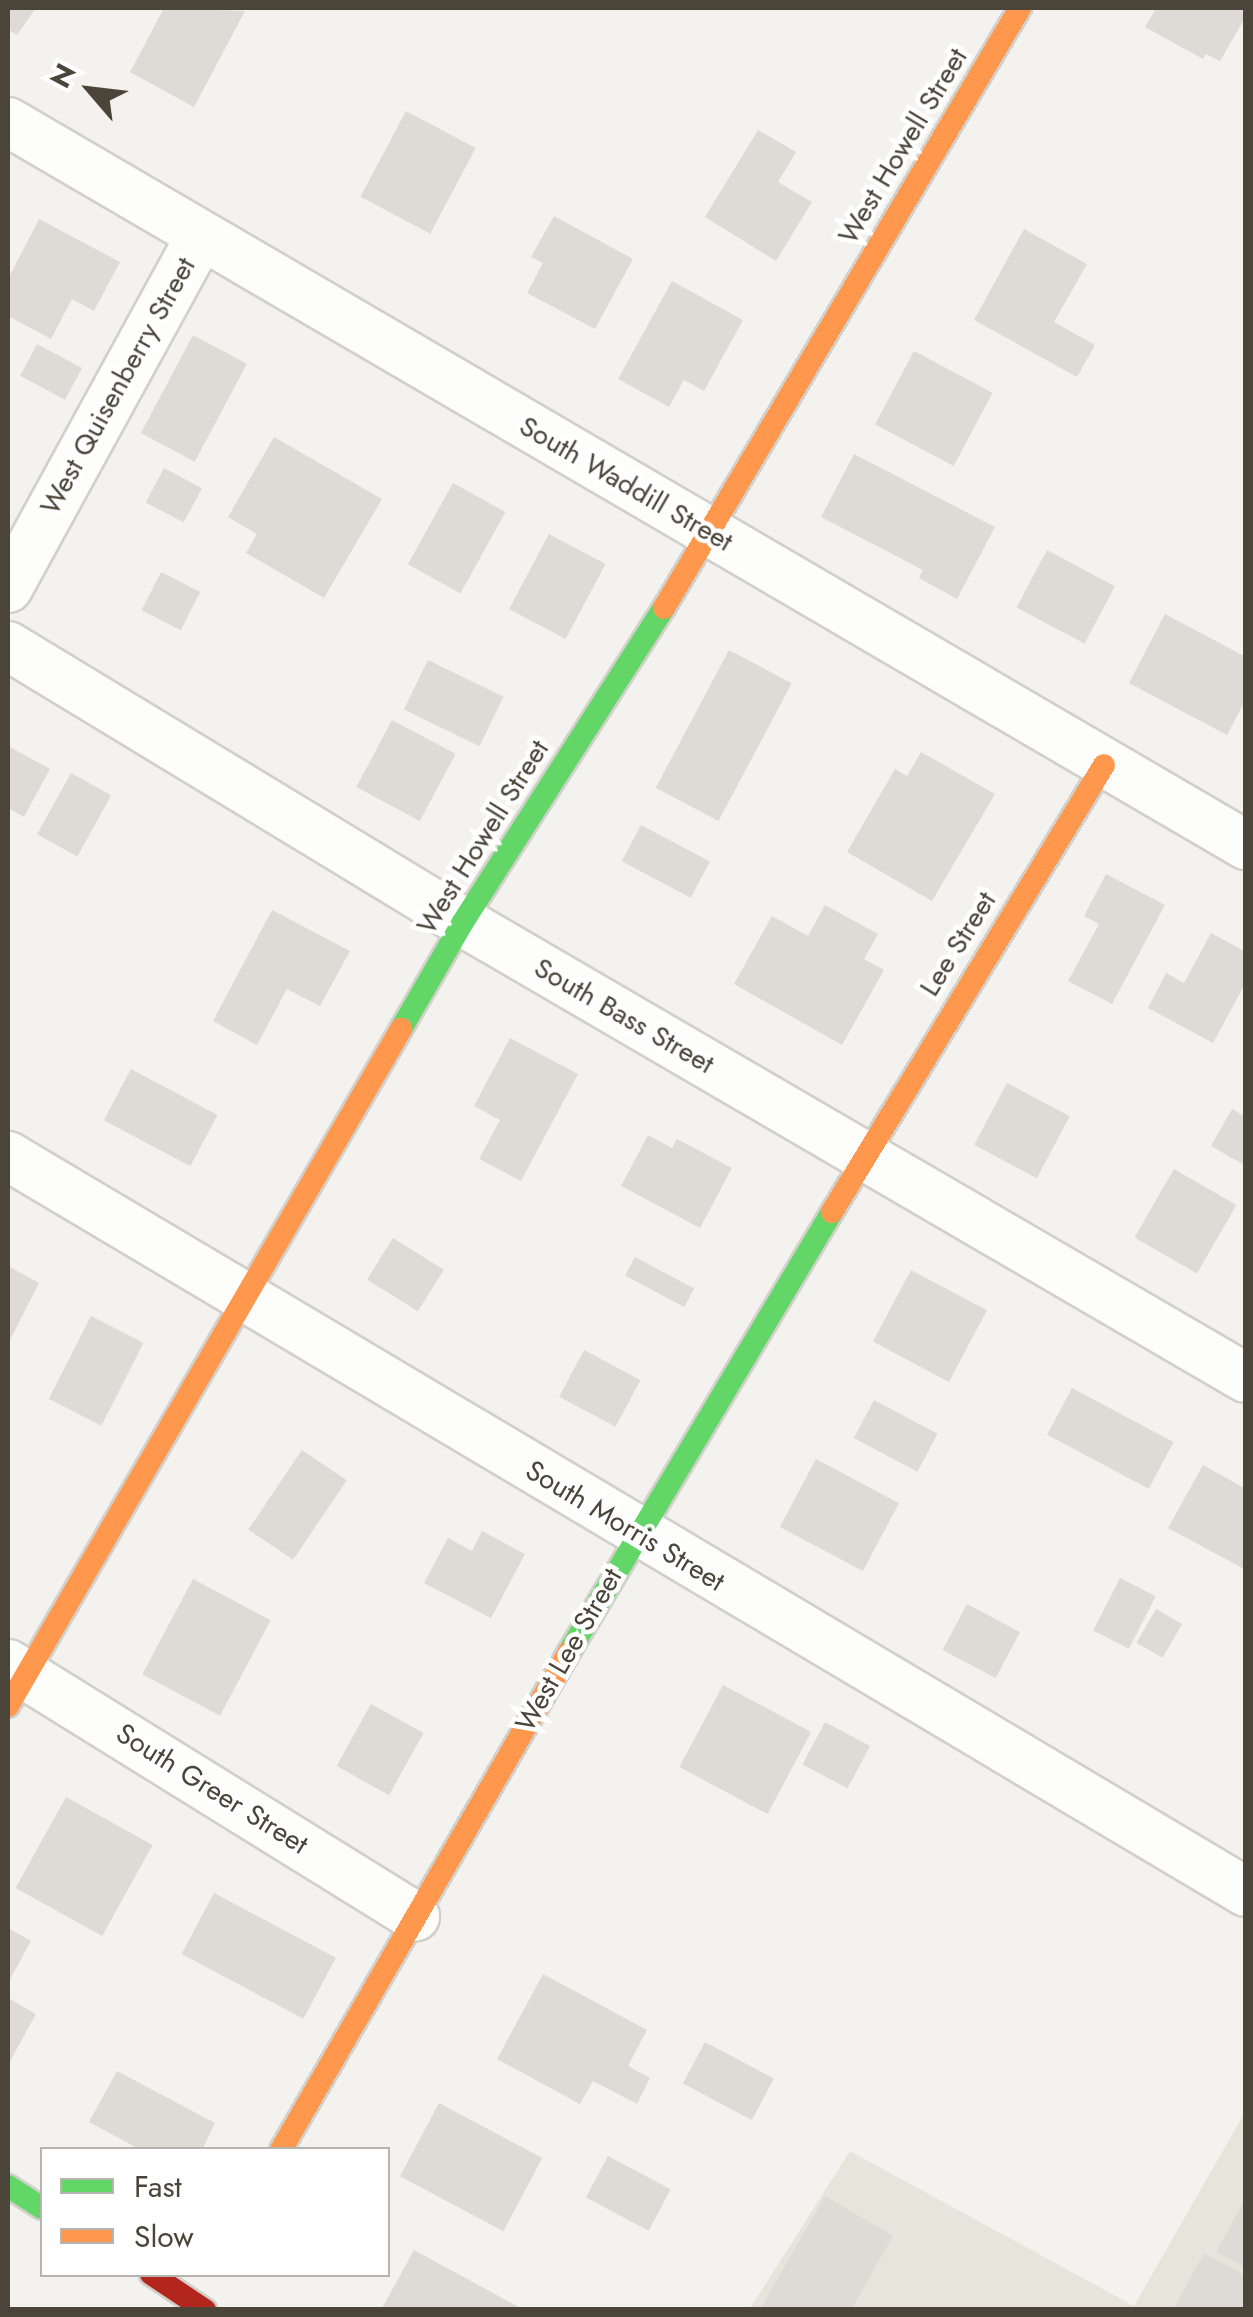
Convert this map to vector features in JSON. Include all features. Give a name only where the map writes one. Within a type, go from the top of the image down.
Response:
[{"type":"street","name":"West Howell Street","points":[[14,1681],[245,1297],[463,922],[712,533],[1020,8]]},
{"type":"street","name":"South Waddill Street","points":[[8,122],[1246,845]]},
{"type":"street","name":"West Quisenberry Street","points":[[8,588],[200,236]]},
{"type":"street","name":"South Bass Street","points":[[8,646],[463,922],[863,1155],[1242,1368]]},
{"type":"street","name":"Lee Street","points":[[863,1155],[1104,765]]},
{"type":"street","name":"West Lee Street","points":[[283,2147],[637,1534],[863,1155]]},
{"type":"street","name":"South Morris Street","points":[[8,1156],[637,1534],[1246,1892]]},
{"type":"street","name":"South Greer Street","points":[[14,1681],[415,1916]]},
{"type":"street","points":[[8,2186],[40,2207]]},
{"type":"street","points":[[158,2277],[203,2295]]},
{"type":"shaded area","points":[[1245,2112],[1245,2309],[749,2310],[850,2151],[1134,2306]]},
{"type":"building","points":[[8,8],[36,8],[17,35],[8,29]]},
{"type":"building","points":[[164,8],[245,11],[194,107],[130,72]]},
{"type":"building","points":[[1156,8],[1246,8],[1246,16],[1220,61],[1206,54],[1203,59],[1145,27]]},
{"type":"building","points":[[406,111],[476,148],[430,234],[360,197]]},
{"type":"building","points":[[758,130],[796,152],[778,182],[812,202],[776,261],[705,217]]},
{"type":"building","points":[[554,216],[633,259],[595,329],[527,293],[543,263],[531,257]]},
{"type":"building","points":[[39,219],[120,262],[94,311],[72,299],[51,339],[8,316],[8,279]]},
{"type":"building","points":[[1024,229],[1087,264],[1054,322],[1095,345],[1077,377],[974,320]]},
{"type":"building","points":[[672,281],[743,320],[704,391],[684,380],[669,407],[618,379]]},
{"type":"building","points":[[193,335],[247,364],[195,462],[141,433]]},
{"type":"building","points":[[37,344],[82,368],[65,400],[20,376]]},
{"type":"building","points":[[914,351],[993,393],[954,466],[875,424]]},
{"type":"building","points":[[274,437],[382,499],[324,598],[246,553],[257,534],[228,517]]},
{"type":"building","points":[[854,454],[995,527],[957,599],[919,578],[923,570],[821,517]]},
{"type":"building","points":[[164,468],[202,488],[184,523],[146,502]]},
{"type":"building","points":[[453,483],[505,512],[460,593],[408,564]]},
{"type":"building","points":[[549,534],[606,564],[566,639],[509,609]]},
{"type":"building","points":[[1047,550],[1115,586],[1084,644],[1016,607]]},
{"type":"building","points":[[161,572],[200,592],[181,630],[141,610]]},
{"type":"building","points":[[1165,614],[1246,657],[1246,699],[1227,735],[1129,683]]},
{"type":"building","points":[[729,650],[792,683],[718,821],[656,788]]},
{"type":"building","points":[[428,660],[503,697],[479,746],[404,709]]},
{"type":"building","points":[[392,720],[456,754],[420,821],[356,787]]},
{"type":"building","points":[[8,746],[50,769],[24,817],[8,808]]},
{"type":"building","points":[[921,752],[995,794],[932,901],[847,852],[895,769],[907,776]]},
{"type":"building","points":[[71,773],[111,795],[77,857],[37,834]]},
{"type":"building","points":[[641,825],[710,862],[691,898],[622,861]]},
{"type":"building","points":[[1106,874],[1165,905],[1112,1004],[1068,981],[1099,924],[1084,916]]},
{"type":"building","points":[[825,905],[878,934],[864,959],[884,970],[842,1045],[734,984],[772,916],[808,936]]},
{"type":"building","points":[[272,910],[350,951],[320,1006],[287,989],[257,1045],[213,1021]]},
{"type":"building","points":[[1211,933],[1246,952],[1246,982],[1213,1043],[1148,1008],[1166,973],[1184,983]]},
{"type":"building","points":[[510,1038],[578,1074],[521,1181],[479,1159],[500,1120],[474,1106]]},
{"type":"building","points":[[131,1069],[218,1115],[190,1166],[104,1120]]},
{"type":"building","points":[[1007,1083],[1070,1116],[1037,1178],[974,1145]]},
{"type":"building","points":[[1232,1109],[1246,1117],[1246,1166],[1211,1146]]},
{"type":"building","points":[[648,1135],[672,1148],[677,1139],[732,1168],[700,1228],[621,1186]]},
{"type":"building","points":[[1174,1169],[1236,1205],[1197,1273],[1134,1237]]},
{"type":"building","points":[[393,1238],[444,1270],[418,1311],[367,1280]]},
{"type":"building","points":[[635,1257],[694,1288],[684,1307],[625,1276]]},
{"type":"building","points":[[8,1266],[39,1283],[8,1344]]},
{"type":"building","points":[[911,1270],[987,1310],[949,1382],[873,1342]]},
{"type":"building","points":[[91,1316],[144,1343],[101,1426],[49,1399]]},
{"type":"building","points":[[584,1350],[641,1380],[616,1427],[559,1397]]},
{"type":"building","points":[[1072,1388],[1174,1442],[1149,1489],[1047,1435]]},
{"type":"building","points":[[874,1400],[938,1434],[917,1472],[854,1438]]},
{"type":"building","points":[[302,1450],[347,1480],[293,1560],[248,1530]]},
{"type":"building","points":[[816,1459],[899,1503],[863,1571],[780,1527]]},
{"type":"building","points":[[1203,1465],[1246,1489],[1246,1570],[1168,1528]]},
{"type":"building","points":[[482,1531],[525,1554],[491,1618],[424,1583],[448,1538],[472,1551]]},
{"type":"building","points":[[1120,1578],[1156,1596],[1129,1649],[1093,1631]]},
{"type":"building","points":[[193,1579],[271,1620],[220,1716],[142,1674]]},
{"type":"building","points":[[967,1604],[1020,1632],[996,1678],[943,1650]]},
{"type":"building","points":[[1156,1609],[1182,1624],[1162,1658],[1136,1643]]},
{"type":"building","points":[[723,1685],[811,1732],[768,1814],[679,1767]]},
{"type":"building","points":[[371,1704],[423,1733],[389,1795],[337,1766]]},
{"type":"building","points":[[825,1722],[870,1746],[847,1788],[802,1764]]},
{"type":"building","points":[[66,1797],[153,1845],[102,1936],[16,1888]]},
{"type":"building","points":[[214,1893],[336,1958],[303,2019],[182,1954]]},
{"type":"building","points":[[8,1928],[31,1941],[8,1983]]},
{"type":"building","points":[[543,1974],[647,2030],[628,2066],[650,2078],[637,2104],[593,2081],[580,2104],[497,2059]]},
{"type":"building","points":[[8,1998],[36,2014],[8,2065]]},
{"type":"building","points":[[705,2042],[774,2079],[752,2120],[683,2083]]},
{"type":"building","points":[[117,2071],[215,2123],[203,2147],[135,2147],[89,2122]]},
{"type":"building","points":[[439,2103],[542,2158],[503,2231],[400,2176]]},
{"type":"building","points":[[608,2156],[671,2189],[649,2231],[586,2197]]},
{"type":"building","points":[[825,2196],[893,2236],[851,2310],[768,2310],[762,2306]]},
{"type":"building","points":[[1246,2197],[1246,2268],[1216,2252]]},
{"type":"building","points":[[414,2250],[517,2306],[515,2310],[381,2310]]},
{"type":"building","points":[[1204,2253],[1246,2276],[1246,2310],[1173,2310]]},
{"type":"traffic: fast","points":[[401,1029],[463,922],[664,608]]},
{"type":"traffic: fast","points":[[569,1652],[832,1212]]},
{"type":"traffic: fast","points":[[8,2186],[40,2207]]},
{"type":"traffic: slow","points":[[664,608],[1020,8]]},
{"type":"traffic: slow","points":[[832,1212],[1104,765]]},
{"type":"traffic: slow","points":[[8,1706],[401,1029]]},
{"type":"traffic: slow","points":[[283,2147],[569,1652]]},
{"type":"traffic: jam","points":[[156,2277],[205,2310]]}]
